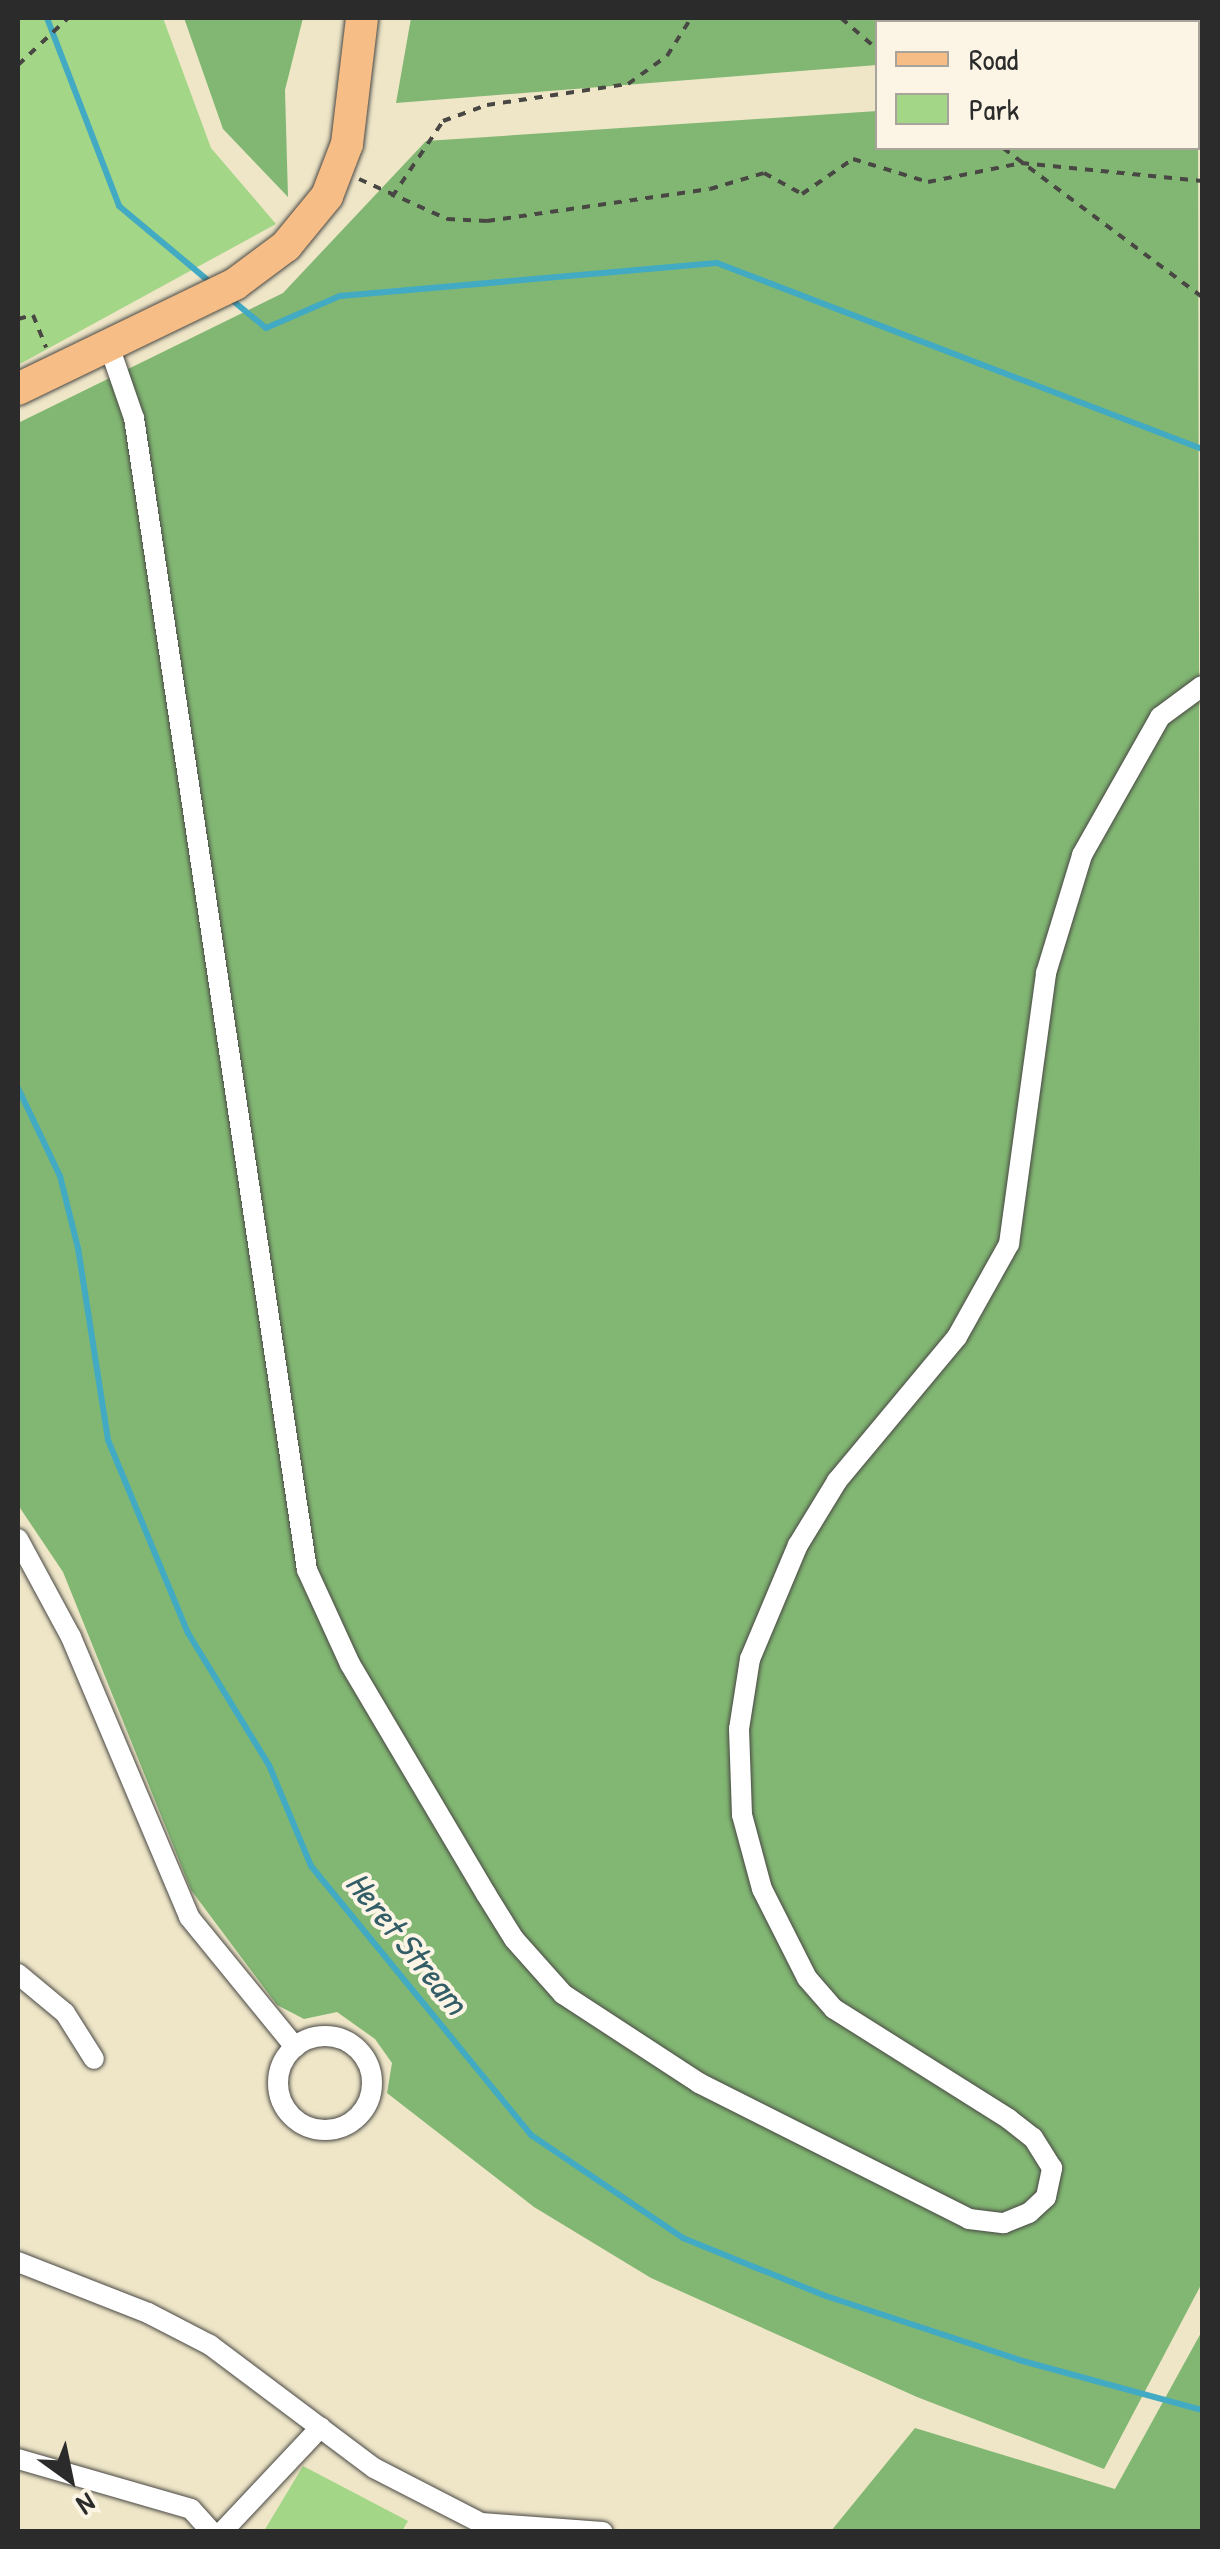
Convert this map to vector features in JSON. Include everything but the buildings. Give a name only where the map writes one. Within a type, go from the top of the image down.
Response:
[{"type":"main road","points":[[18,389],[235,284],[286,246],[327,196],[347,144],[362,18]]},
{"type":"street","points":[[109,346],[134,418],[307,1570],[350,1664],[514,1939],[564,1994],[699,2083],[969,2218],[1004,2223],[1030,2214],[1046,2196],[1052,2168],[1009,2119],[834,2009],[806,1978],[762,1888],[742,1815],[740,1729],[750,1659],[798,1545],[837,1481],[957,1337],[1009,1244],[1046,972],[1082,855],[1160,717],[1202,686]]},
{"type":"street","points":[[18,1539],[71,1637],[189,1917],[295,2046]]},
{"type":"street","points":[[18,1974],[65,2014],[94,2058]]},
{"type":"street","points":[[324,2036],[341,2038],[368,2062],[372,2094],[354,2121],[324,2130],[308,2127],[283,2106],[278,2074],[295,2046],[324,2036]]},
{"type":"street","points":[[18,2262],[148,2313],[210,2346],[374,2468],[481,2523],[604,2532]]},
{"type":"street","points":[[222,2532],[321,2427]]},
{"type":"street","points":[[18,2459],[190,2510],[212,2532]]},
{"type":"path","points":[[18,65],[68,18]]},
{"type":"path","points":[[691,18],[666,56],[628,84],[487,106],[443,121],[392,198],[447,219],[487,221],[710,190],[764,173],[802,194],[853,160],[928,182],[1021,164],[1202,181]]},
{"type":"path","points":[[840,18],[875,47]]},
{"type":"path","points":[[1004,150],[1202,297]]},
{"type":"path","points":[[18,319],[34,315],[56,371]]},
{"type":"green space","points":[[18,18],[163,18],[211,148],[276,224],[18,365]]},
{"type":"green space","points":[[184,18],[303,18],[285,90],[288,197],[223,129]]},
{"type":"green space","points":[[411,18],[1202,18],[1202,69],[1200,20],[875,20],[875,65],[396,103]]},
{"type":"green space","points":[[875,111],[875,150],[1198,150],[1202,2283],[1104,2469],[917,2397],[651,2278],[534,2207],[387,2093],[392,2063],[375,2039],[337,2012],[304,2019],[277,2005],[191,1890],[63,1572],[18,1505],[18,423],[283,293],[426,141]]},
{"type":"green space","points":[[1202,2331],[1202,2531],[831,2531],[915,2428],[1115,2489]]},
{"type":"green space","points":[[303,2466],[408,2521],[402,2531],[264,2531]]},
{"type":"waterway","points":[[47,18],[119,206],[210,282]]},
{"type":"waterway","points":[[232,300],[266,328],[340,296],[717,263],[1202,449]]},
{"type":"waterway","name":"Heret Stream","points":[[18,1088],[60,1176],[78,1248],[108,1440],[188,1633],[269,1765],[311,1866],[531,2135],[683,2238],[826,2296],[1019,2360],[1202,2410]]}]
